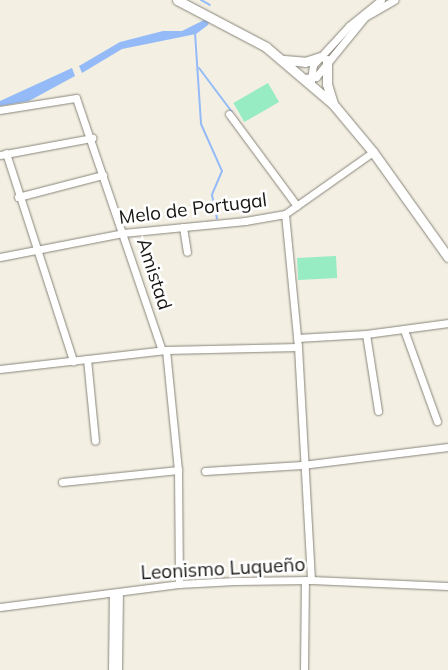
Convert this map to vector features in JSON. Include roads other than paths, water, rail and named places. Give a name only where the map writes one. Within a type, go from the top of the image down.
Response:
[{"type":"main road","points":[[177,0],[214,18],[284,60],[333,104],[372,152],[448,257]]},
{"type":"main road","points":[[284,60],[305,62],[323,59],[327,84],[333,104]]},
{"type":"street","points":[[323,59],[349,26],[381,0]]},
{"type":"street","points":[[308,81],[310,68],[323,59],[365,17],[395,0]]},
{"type":"street","name":"Amistad","points":[[0,110],[74,96],[92,138],[164,350],[178,470],[179,584]]},
{"type":"street","points":[[229,114],[297,206]]},
{"type":"street","points":[[73,360],[3,154],[92,138]]},
{"type":"street","name":"Melo de Portugal","points":[[0,257],[36,248],[123,233],[285,214],[372,152]]},
{"type":"street","points":[[18,197],[103,175]]},
{"type":"street","points":[[285,214],[298,347],[308,580],[304,670]]},
{"type":"street","points":[[183,227],[187,252]]},
{"type":"street","points":[[297,338],[366,334],[448,323]]},
{"type":"street","points":[[404,330],[438,421]]},
{"type":"street","points":[[366,334],[378,411]]},
{"type":"street","points":[[0,368],[164,350],[298,347]]},
{"type":"street","points":[[87,359],[95,441]]},
{"type":"street","points":[[205,471],[302,465],[448,447]]},
{"type":"street","points":[[62,482],[178,470]]},
{"type":"street","name":"Leonismo Luqueño","points":[[0,607],[179,584],[308,580],[448,586]]},
{"type":"street","points":[[112,670],[116,593]]},
{"type":"street","points":[[116,593],[118,670]]},
{"type":"water","points":[[204,20],[209,22],[208,25],[196,34],[122,49],[82,73],[79,66],[120,42],[163,31],[182,31]]},
{"type":"water","points":[[72,68],[75,76],[29,101],[0,106],[0,101]]},
{"type":"waterway","points":[[201,0],[210,5]]},
{"type":"waterway","points":[[195,33],[201,124],[222,171],[212,195],[217,218]]},
{"type":"waterway","points":[[199,68],[232,112]]}]
